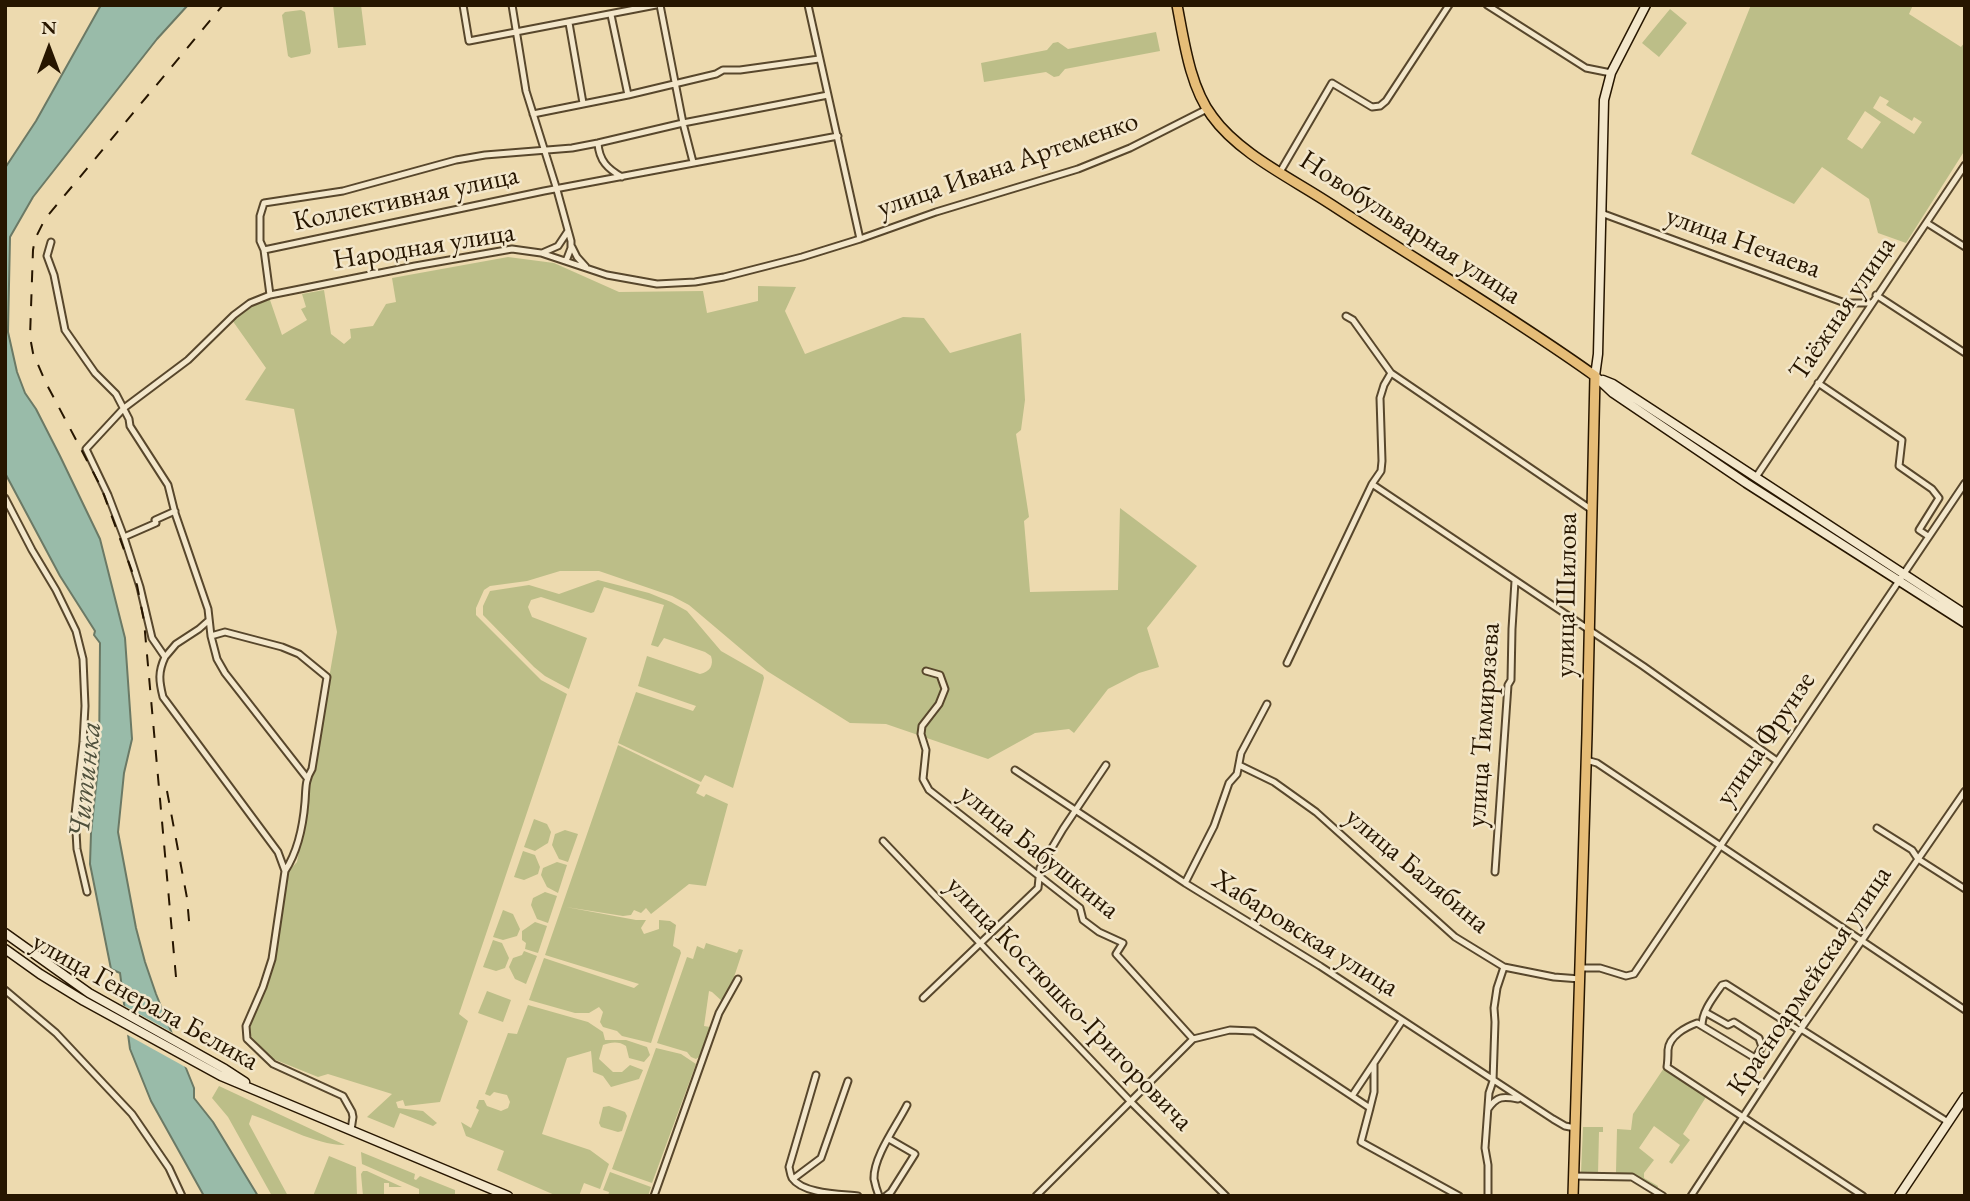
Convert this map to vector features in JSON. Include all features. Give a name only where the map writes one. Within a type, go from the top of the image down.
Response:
[{"type":"main road","points":[[1177,5],[1186,51],[1207,110]]},
{"type":"main road","name":"улица Шилова","points":[[1573,1196],[1604,105],[1611,73],[1646,5]]},
{"type":"main road","name":"Новобульварная улица","points":[[1207,110],[1230,136],[1280,172],[1491,306],[1739,478],[1900,578],[1965,614]]},
{"type":"main road","name":"Новобульварная улица","points":[[1595,376],[1613,384],[1756,477],[1965,623]]},
{"type":"main road","name":"улица Генерала Белика","points":[[5,933],[86,997]]},
{"type":"main road","name":"улица Генерала Белика","points":[[5,949],[40,974],[262,1094],[508,1196]]},
{"type":"main road","points":[[1899,1196],[1965,1097]]},
{"type":"street","points":[[463,5],[469,41],[658,5],[693,162]]},
{"type":"street","points":[[512,5],[526,91],[571,242],[577,257],[589,270]]},
{"type":"street","points":[[808,5],[860,239]]},
{"type":"street","points":[[1280,172],[1332,83],[1372,107],[1380,106],[1386,101],[1449,5]]},
{"type":"street","points":[[1487,5],[1586,68],[1611,73]]},
{"type":"street","points":[[611,15],[628,95]]},
{"type":"street","points":[[569,23],[583,103]]},
{"type":"street","points":[[533,114],[676,84],[723,70],[819,59]]},
{"type":"street","points":[[270,295],[264,250],[260,242],[260,216],[264,204],[343,191],[456,160],[572,148],[828,95]]},
{"type":"street","name":"улица Ивана Артеменко","points":[[860,239],[936,212],[1091,164],[1207,110]]},
{"type":"street","name":"Коллективная улица","points":[[264,250],[693,162],[838,136]]},
{"type":"street","points":[[598,143],[600,156],[606,167],[622,177]]},
{"type":"street","name":"Таёжная улица","points":[[1756,477],[1965,165]]},
{"type":"street","name":"улица Нечаева","points":[[1601,213],[1845,303],[1871,303]]},
{"type":"street","points":[[1927,223],[1965,247]]},
{"type":"street","points":[[541,253],[558,246],[568,231]]},
{"type":"street","name":"Народная улица","points":[[124,537],[86,449],[124,408],[188,360],[250,303],[270,295],[512,249],[541,253],[589,270],[632,281],[657,284],[724,277],[860,239]]},
{"type":"street","points":[[51,242],[47,256],[54,275],[65,330],[96,373],[116,394],[130,426],[168,485],[208,609],[208,621],[217,659],[307,778]]},
{"type":"street","points":[[566,261],[571,242]]},
{"type":"street","points":[[1877,295],[1965,354]]},
{"type":"street","points":[[1346,316],[1353,320],[1391,373],[1592,510]]},
{"type":"street","points":[[1287,663],[1372,484],[1381,471],[1380,398],[1391,373]]},
{"type":"street","points":[[1818,383],[1902,440],[1899,466],[1932,489],[1939,498],[1919,530],[1928,536]]},
{"type":"street","name":"улица Фрунзе","points":[[1580,968],[1600,968],[1626,976],[1634,974],[1965,483]]},
{"type":"street","points":[[1372,484],[1777,761]]},
{"type":"street","points":[[5,498],[57,590],[76,631],[83,659],[85,706],[75,814],[77,849],[87,892]]},
{"type":"street","points":[[165,657],[152,638],[124,537],[175,511]]},
{"type":"street","name":"улица Тимирязева","points":[[1495,872],[1508,685],[1511,680],[1515,581]]},
{"type":"street","points":[[208,621],[176,644],[165,657],[159,670],[163,696],[278,852],[285,871]]},
{"type":"street","points":[[211,636],[225,632],[282,647],[299,654],[327,677],[312,769],[307,778],[299,838],[294,857],[285,871],[272,959],[246,1026],[247,1039],[273,1064],[343,1096],[352,1112],[351,1130]]},
{"type":"street","name":"улица Бабушкина","points":[[926,671],[940,675],[946,689],[939,704],[922,726],[921,734],[926,750],[923,779],[929,790],[1080,908],[1083,920],[1099,932],[1123,943],[1116,954],[1194,1039]]},
{"type":"street","points":[[1185,883],[1214,826],[1230,783],[1237,774],[1241,753],[1268,704]]},
{"type":"street","points":[[1586,760],[1597,763],[1965,1010]]},
{"type":"street","points":[[923,998],[1038,888],[1040,868],[1106,765]]},
{"type":"street","name":"улица Балябина","points":[[1240,765],[1274,782],[1316,812],[1455,937],[1504,967],[1580,979]]},
{"type":"street","name":"Хабаровская улица","points":[[1015,770],[1493,1081],[1564,1126],[1575,1128]]},
{"type":"street","name":"Красноармейская улица","points":[[1691,1196],[1800,1030],[1965,792]]},
{"type":"street","points":[[1877,828],[1912,850],[1918,859],[1965,890]]},
{"type":"street","name":"улица Костюшко-Григоровича","points":[[883,841],[1131,1102],[1226,1196]]},
{"type":"street","points":[[1488,1196],[1485,1148],[1489,1093],[1493,1081],[1494,1008],[1504,967]]},
{"type":"street","points":[[654,1196],[719,1013],[738,979]]},
{"type":"street","points":[[1702,1026],[1705,1012],[1722,985],[1726,984],[1948,1122]]},
{"type":"street","points":[[5,990],[56,1033],[132,1114],[169,1168],[182,1196]]},
{"type":"street","points":[[1705,1012],[1728,1025],[1734,1022],[1759,1038],[1762,1047],[1755,1058],[1697,1023],[1687,1027],[1672,1040],[1668,1050],[1667,1067],[1863,1196]]},
{"type":"street","points":[[1352,1096],[1402,1021]]},
{"type":"street","points":[[1036,1196],[1194,1039],[1230,1030],[1254,1031],[1370,1108]]},
{"type":"street","points":[[1374,1063],[1374,1092],[1361,1142],[1460,1196]]},
{"type":"street","points":[[816,1075],[789,1167],[793,1179],[806,1188],[858,1196]]},
{"type":"street","points":[[793,1179],[821,1158],[848,1081]]},
{"type":"street","points":[[1488,1109],[1496,1098],[1522,1099]]},
{"type":"street","points":[[878,1196],[874,1180],[876,1167],[907,1105]]},
{"type":"street","points":[[886,1196],[915,1154],[889,1139]]},
{"type":"street","points":[[1573,1176],[1632,1177],[1663,1196]]},
{"type":"green space","points":[[333,5],[361,5],[366,45],[338,48]]},
{"type":"green space","points":[[1751,5],[1913,5],[1909,14],[1961,47],[1965,42],[1965,150],[1906,243],[1878,233],[1869,199],[1822,167],[1794,204],[1691,154]],"holes":[[[1880,96],[1889,101],[1886,105],[1912,121],[1914,117],[1922,122],[1914,134],[1873,108]],[[1865,111],[1881,122],[1862,149],[1847,139]]]},
{"type":"green space","points":[[1670,9],[1687,23],[1659,57],[1642,43]]},
{"type":"green space","points":[[285,12],[305,12],[311,51],[310,54],[291,58],[288,56],[282,15]]},
{"type":"green space","points":[[1156,32],[1160,51],[1065,69],[1059,76],[1054,77],[1046,72],[984,82],[981,63],[1047,50],[1053,43],[1058,42],[1068,49]]},
{"type":"green space","points":[[508,257],[554,263],[619,292],[703,291],[707,313],[758,301],[758,286],[796,287],[785,311],[805,354],[903,317],[924,318],[950,353],[1021,333],[1025,400],[1021,430],[1016,434],[1029,517],[1024,521],[1030,592],[1118,590],[1120,508],[1197,566],[1147,628],[1159,667],[1139,673],[1108,689],[1074,733],[1069,729],[1035,733],[988,759],[886,724],[850,723],[767,671],[689,605],[672,596],[599,571],[560,571],[527,581],[490,586],[484,590],[476,608],[476,615],[541,680],[567,694],[459,1014],[468,1021],[440,1102],[405,1106],[403,1100],[396,1102],[398,1108],[423,1111],[437,1123],[433,1126],[400,1113],[394,1128],[367,1117],[392,1094],[328,1074],[318,1077],[271,1058],[249,1034],[247,1027],[269,982],[287,873],[297,862],[337,632],[294,409],[245,400],[266,368],[232,320],[252,304],[269,297],[282,335],[307,320],[301,309],[306,307],[302,294],[324,290],[331,334],[344,344],[351,338],[350,329],[373,326],[386,304],[396,302],[392,278]]},
{"type":"green space","points":[[598,580],[649,593],[687,611],[721,651],[763,675],[733,788],[705,775],[701,782],[618,743],[636,692],[693,711],[696,706],[638,686],[647,656],[700,674],[709,670],[711,665],[711,656],[705,652],[664,638],[658,647],[651,645],[664,605],[604,587],[594,612],[591,613],[541,597],[531,600],[528,607],[532,617],[587,638],[569,689],[534,667],[483,615],[483,606],[490,591],[529,585],[559,594]]},
{"type":"green space","points":[[618,745],[700,785],[696,793],[704,797],[706,794],[728,804],[706,886],[689,884],[651,914],[646,908],[641,913],[634,910],[631,915],[623,916],[566,907],[646,920],[641,928],[644,934],[659,929],[659,920],[670,921],[676,925],[673,946],[681,953],[651,1043],[622,1036],[617,1031],[603,1027],[600,1022],[603,1012],[599,1007],[589,1013],[575,1013],[529,1000],[544,958],[634,988],[639,984],[545,955]]},
{"type":"green space","points":[[534,819],[547,824],[551,832],[548,843],[535,851],[524,847]]},
{"type":"green space","points":[[565,830],[578,834],[568,862],[559,859],[552,845],[555,834]]},
{"type":"green space","points":[[523,851],[535,855],[540,867],[538,874],[524,880],[514,877]]},
{"type":"green space","points":[[557,862],[567,865],[558,893],[547,887],[541,875],[543,868]]},
{"type":"green space","points":[[545,892],[557,896],[548,923],[537,919],[531,905],[533,898]]},
{"type":"green space","points":[[503,910],[513,914],[520,929],[517,936],[503,940],[493,937]]},
{"type":"green space","points":[[535,922],[547,926],[538,953],[525,949],[526,943],[522,940],[522,931]]},
{"type":"green space","points":[[493,940],[502,943],[509,958],[505,968],[496,971],[483,967]]},
{"type":"green space","points":[[706,943],[737,953],[739,949],[743,950],[728,995],[723,1002],[709,991],[704,1026],[710,1027],[696,1059],[687,1052],[657,1043],[687,957],[693,959],[697,946],[704,949]]},
{"type":"green space","points":[[524,951],[537,956],[526,984],[515,979],[509,967],[513,958],[522,955]]},
{"type":"green space","points":[[487,991],[511,1000],[503,1022],[478,1013]]},
{"type":"green space","points":[[528,1005],[588,1022],[603,1032],[605,1040],[626,1040],[647,1047],[650,1055],[644,1062],[629,1058],[623,1044],[615,1042],[603,1045],[599,1059],[613,1072],[622,1072],[630,1065],[643,1070],[639,1079],[611,1087],[603,1076],[593,1072],[591,1051],[567,1058],[542,1134],[590,1150],[609,1164],[600,1189],[584,1183],[579,1196],[557,1196],[497,1170],[504,1151],[466,1136],[461,1122],[471,1128],[479,1110],[476,1108],[479,1100],[484,1100],[487,1106],[501,1111],[508,1108],[510,1102],[507,1095],[494,1092],[490,1096],[485,1094],[508,1033],[517,1034]]},
{"type":"green space","points":[[656,1048],[681,1054],[696,1064],[652,1183],[612,1169]]},
{"type":"green space","points":[[1664,1068],[1706,1097],[1683,1134],[1690,1140],[1672,1164],[1669,1162],[1680,1145],[1654,1126],[1639,1148],[1654,1160],[1644,1173],[1644,1178],[1658,1186],[1657,1190],[1632,1175],[1617,1174],[1617,1129],[1631,1130],[1633,1114]]},
{"type":"green space","points":[[219,1086],[345,1145],[323,1142],[252,1115],[249,1124],[288,1196],[272,1196],[228,1117],[212,1098]]},
{"type":"green space","points":[[609,1106],[625,1112],[627,1116],[622,1131],[601,1127],[599,1123],[603,1107]]},
{"type":"green space","points":[[1583,1127],[1603,1127],[1603,1132],[1599,1132],[1598,1174],[1581,1173]]},
{"type":"green space","points":[[361,1152],[415,1174],[416,1180],[420,1176],[455,1190],[455,1196],[419,1195],[419,1189],[362,1164]]},
{"type":"green space","points":[[329,1156],[356,1167],[357,1196],[313,1196]]},
{"type":"green space","points":[[363,1171],[402,1187],[389,1187],[389,1183],[384,1183],[384,1196],[363,1196]]},
{"type":"green space","points":[[610,1172],[651,1187],[648,1196],[608,1196],[609,1192],[603,1190]]},
{"type":"shaded area","name":"Читинка","points":[[101,5],[188,5],[157,39],[33,197],[10,237],[8,332],[25,393],[36,409],[100,539],[125,638],[132,739],[124,773],[118,832],[145,962],[194,1088],[194,1098],[213,1122],[258,1196],[204,1196],[151,1101],[130,1049],[120,973],[111,969],[90,864],[99,758],[100,643],[60,576],[5,473],[5,168],[36,121]]},
{"type":"pier","points":[[121,1004],[175,1034],[189,1069],[124,1033]]},
{"type":"railway","points":[[176,977],[144,621],[137,585],[101,487],[33,353],[30,337],[33,250],[35,239],[45,219],[223,5]]},
{"type":"railway","points":[[167,791],[187,898],[190,932]]}]
